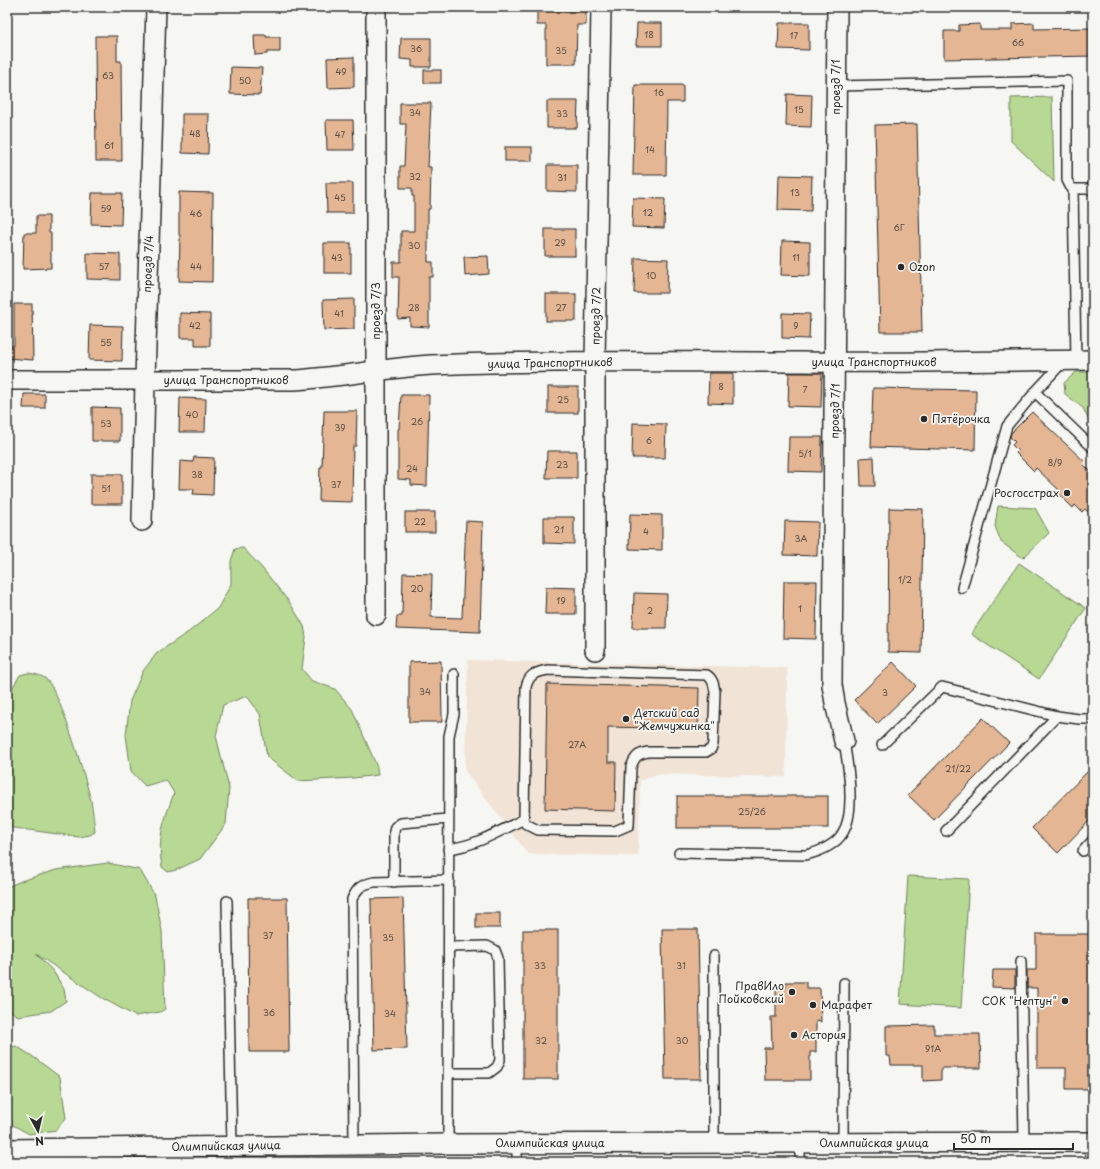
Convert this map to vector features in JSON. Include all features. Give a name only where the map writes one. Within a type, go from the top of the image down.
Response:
[{"type":"street","name":"проезд 7/4","points":[[142,521],[156,7]]},
{"type":"street","name":"проезд 7/3","points":[[376,7],[376,615]]},
{"type":"street","name":"проезд 7/2","points":[[595,650],[595,362],[601,7]]},
{"type":"street","name":"проезд 7/1","points":[[837,7],[832,685],[844,741]]},
{"type":"street","name":"улица Транспортников","points":[[7,380],[295,380],[376,370],[431,366],[595,362],[835,363],[1078,360]]},
{"type":"street","name":"Олимпийская улица","points":[[7,1149],[517,1143],[1092,1142]]},
{"type":"lane","points":[[836,86],[1067,81],[1068,180],[1070,186],[1074,189],[1093,188]]},
{"type":"lane","points":[[962,588],[1007,426],[1035,392],[1078,360],[1074,189]]},
{"type":"lane","points":[[1035,392],[1093,448]]},
{"type":"lane","points":[[547,670],[707,675],[710,678],[714,684],[715,692],[713,744],[711,749],[706,752],[648,752],[638,754],[631,767],[629,825],[616,831],[538,830],[526,824],[524,820],[526,687],[528,680],[532,675],[547,670]]},
{"type":"lane","points":[[448,1144],[449,736],[454,714],[454,674]]},
{"type":"lane","points":[[882,745],[942,687],[1057,716],[1093,719]]},
{"type":"lane","points":[[946,832],[1057,716]]},
{"type":"lane","points":[[679,853],[806,855],[818,852],[828,847],[843,832],[848,821],[850,810],[849,768],[844,741]]},
{"type":"lane","points":[[394,882],[395,827],[401,823],[448,819]]},
{"type":"lane","points":[[448,849],[462,847],[476,842],[524,820]]},
{"type":"lane","points":[[1083,851],[1093,840]]},
{"type":"lane","points":[[354,1145],[352,899],[356,890],[364,884],[374,882],[449,880]]},
{"type":"lane","points":[[227,901],[232,1146]]},
{"type":"lane","points":[[449,947],[487,946],[495,950],[498,958],[500,1060],[497,1067],[489,1073],[449,1073]]},
{"type":"lane","points":[[714,956],[714,1143]]},
{"type":"lane","points":[[1022,961],[1024,1142]]},
{"type":"lane","points":[[844,983],[844,1143]]},
{"type":"lane","points":[[1091,1162],[1092,1142]]},
{"type":"lane","points":[[517,1143],[517,1162]]},
{"type":"lane","points":[[800,1143],[800,1162]]},
{"type":"shaded area","name":"Детский сад \"Жемчужинка\"","points":[[468,660],[787,668],[786,777],[657,774],[640,781],[638,856],[528,854],[465,771]]},
{"type":"green space","points":[[1052,97],[1054,182],[1011,141],[1011,98]]},
{"type":"green space","points":[[1076,372],[1093,372],[1093,424],[1089,421],[1083,408],[1065,394],[1064,383]]},
{"type":"green space","points":[[998,506],[1035,508],[1049,533],[1023,558],[1001,542],[995,526]]},
{"type":"green space","points":[[243,548],[262,568],[290,603],[304,626],[306,637],[302,669],[312,681],[335,689],[352,709],[377,767],[378,775],[298,781],[267,757],[260,714],[247,696],[223,705],[216,736],[229,788],[226,824],[200,859],[168,872],[162,867],[160,846],[164,821],[174,793],[166,780],[145,786],[131,771],[126,735],[130,701],[143,671],[157,653],[190,631],[218,608],[231,584],[231,561],[235,549]]},
{"type":"green space","points":[[1019,563],[1086,608],[1039,679],[971,634]]},
{"type":"green space","points":[[28,673],[46,679],[52,687],[65,717],[91,801],[95,832],[90,835],[79,837],[7,827],[7,697],[20,675]]},
{"type":"green space","points":[[108,863],[140,870],[155,896],[162,931],[165,1009],[160,1012],[135,1016],[102,998],[36,954],[53,971],[64,989],[66,1001],[51,1011],[18,1016],[7,1009],[7,887],[56,870]]},
{"type":"green space","points":[[908,876],[969,879],[961,1008],[900,1004]]},
{"type":"green space","points":[[16,1046],[60,1077],[66,1118],[56,1130],[29,1134],[13,1125],[7,1105],[7,1048]]},
{"type":"building","points":[[537,11],[586,11],[586,25],[577,25],[576,64],[546,64],[546,25],[537,25]]},
{"type":"building","points":[[637,23],[662,23],[662,46],[636,46]]},
{"type":"building","points":[[779,23],[809,23],[809,50],[778,49]]},
{"type":"building","points":[[1034,23],[1034,29],[1093,28],[1093,56],[944,59],[944,31],[959,31],[959,25],[980,24],[980,30],[1012,30],[1012,24]]},
{"type":"building","points":[[254,35],[280,37],[280,52],[267,52],[267,54],[255,55]]},
{"type":"building","points":[[95,36],[117,36],[117,61],[121,61],[122,161],[96,161]]},
{"type":"building","points":[[401,38],[431,38],[431,67],[412,67],[412,60],[400,59]]},
{"type":"building","points":[[354,57],[354,87],[328,88],[327,58]]},
{"type":"building","points":[[231,67],[262,68],[260,95],[230,94]]},
{"type":"building","points":[[424,70],[441,70],[441,83],[424,83]]},
{"type":"building","points":[[635,85],[683,85],[683,102],[667,102],[666,175],[633,175]]},
{"type":"building","points":[[787,94],[812,95],[811,127],[786,126]]},
{"type":"building","points":[[547,101],[578,101],[577,128],[547,128]]},
{"type":"building","points":[[400,103],[431,103],[428,167],[431,167],[430,209],[428,209],[428,262],[433,262],[433,277],[429,277],[429,327],[410,326],[410,318],[398,319],[399,277],[393,277],[393,262],[401,262],[401,231],[414,231],[414,196],[412,196],[412,188],[400,188],[400,166],[404,166],[406,124],[400,124]]},
{"type":"building","points":[[182,114],[209,114],[208,154],[182,153]]},
{"type":"building","points":[[326,120],[353,120],[354,150],[327,150]]},
{"type":"building","points":[[917,124],[922,332],[880,332],[875,125]]},
{"type":"building","points":[[505,147],[532,147],[532,161],[505,161]]},
{"type":"building","points":[[547,165],[577,165],[577,192],[547,191]]},
{"type":"building","points":[[779,175],[812,176],[811,211],[778,210]]},
{"type":"building","points":[[326,183],[353,183],[353,213],[327,213]]},
{"type":"building","points":[[179,192],[213,193],[212,282],[179,281]]},
{"type":"building","points":[[92,193],[122,193],[121,225],[91,224]]},
{"type":"building","points":[[633,198],[665,199],[664,228],[632,227]]},
{"type":"building","points":[[36,216],[49,216],[49,233],[51,233],[51,268],[23,269],[24,233],[36,233]]},
{"type":"building","points":[[545,229],[575,229],[575,256],[545,256]]},
{"type":"building","points":[[782,241],[810,242],[810,276],[781,275]]},
{"type":"building","points":[[324,243],[351,243],[351,273],[324,273]]},
{"type":"building","points":[[87,253],[120,254],[120,280],[87,279]]},
{"type":"building","points":[[488,256],[489,274],[465,276],[464,257]]},
{"type":"building","points":[[635,258],[668,259],[667,293],[634,293]]},
{"type":"building","points":[[546,294],[576,294],[576,321],[546,321]]},
{"type":"building","points":[[354,299],[354,329],[324,330],[323,300]]},
{"type":"building","points":[[14,304],[32,304],[33,360],[7,358],[7,346],[14,346]]},
{"type":"building","points":[[180,313],[210,314],[210,346],[195,346],[195,338],[180,338]]},
{"type":"building","points":[[782,313],[810,314],[809,339],[782,338]]},
{"type":"building","points":[[90,325],[123,326],[122,361],[89,360]]},
{"type":"building","points":[[709,373],[733,373],[733,404],[708,403]]},
{"type":"building","points":[[789,373],[822,373],[821,407],[788,406]]},
{"type":"building","points":[[548,387],[578,387],[578,413],[548,413]]},
{"type":"building","name":"Пятёрочка","points":[[873,388],[976,390],[975,450],[871,447]]},
{"type":"building","points":[[24,394],[45,394],[45,408],[23,408]]},
{"type":"building","points":[[401,395],[429,395],[427,486],[411,485],[411,480],[398,479],[398,429]]},
{"type":"building","points":[[180,398],[206,399],[205,432],[179,432]]},
{"type":"building","points":[[92,407],[120,408],[120,441],[92,441]]},
{"type":"building","points":[[324,411],[357,411],[356,446],[353,446],[352,502],[319,501]]},
{"type":"building","points":[[1032,412],[1085,462],[1083,464],[1093,474],[1093,517],[1085,509],[1082,512],[1075,505],[1073,508],[1059,494],[1061,492],[1036,468],[1034,471],[1016,453],[1018,451],[1012,445],[1015,442],[1010,437],[1011,433]]},
{"type":"building","points":[[633,423],[666,424],[665,458],[632,458]]},
{"type":"building","points":[[789,437],[822,437],[821,472],[788,471]]},
{"type":"building","points":[[547,451],[577,451],[577,478],[546,478]]},
{"type":"building","points":[[194,457],[214,458],[213,495],[193,494],[194,489],[179,489],[180,461],[193,462]]},
{"type":"building","points":[[874,457],[875,486],[861,486],[860,458]]},
{"type":"building","points":[[91,474],[122,474],[122,504],[91,504]]},
{"type":"building","points":[[889,508],[923,509],[921,653],[888,652]]},
{"type":"building","points":[[405,512],[435,512],[435,532],[405,532]]},
{"type":"building","points":[[630,514],[662,515],[662,550],[629,549]]},
{"type":"building","points":[[544,517],[574,517],[574,544],[544,543]]},
{"type":"building","points":[[466,521],[483,522],[480,632],[396,629],[397,616],[402,616],[403,573],[432,574],[431,617],[462,618]]},
{"type":"building","points":[[785,521],[818,522],[817,556],[784,555]]},
{"type":"building","points":[[784,581],[817,581],[816,639],[783,638]]},
{"type":"building","points":[[546,587],[576,588],[576,614],[545,614]]},
{"type":"building","points":[[634,593],[667,594],[666,628],[633,628]]},
{"type":"building","points":[[441,661],[442,722],[409,722],[409,662]]},
{"type":"building","points":[[893,662],[916,686],[877,724],[854,700]]},
{"type":"building","points":[[547,684],[699,688],[698,729],[608,727],[608,762],[616,762],[615,811],[545,809]]},
{"type":"building","points":[[983,718],[1009,743],[934,820],[908,795]]},
{"type":"building","points":[[1093,766],[1093,817],[1058,853],[1032,828]]},
{"type":"building","points":[[677,796],[828,796],[828,828],[677,828]]},
{"type":"building","points":[[248,898],[287,898],[289,1052],[249,1052]]},
{"type":"building","points":[[403,898],[407,1049],[374,1050],[371,899]]},
{"type":"building","points":[[476,913],[500,913],[500,928],[476,928]]},
{"type":"building","points":[[662,929],[698,929],[701,1079],[665,1079]]},
{"type":"building","points":[[523,930],[558,930],[558,1079],[523,1079]]},
{"type":"building","name":"СОК \"Нептун\"","points":[[1036,934],[1093,934],[1093,1089],[1066,1089],[1066,1068],[1037,1068],[1037,988],[1027,988],[1027,970],[1036,970]]},
{"type":"building","points":[[993,970],[1015,970],[1015,988],[992,987]]},
{"type":"building","name":"Астория","points":[[786,982],[806,982],[806,988],[820,988],[821,1022],[816,1021],[816,1052],[810,1052],[810,1080],[765,1080],[764,1048],[772,1048],[771,1017],[776,1017],[776,987],[786,987]]},
{"type":"building","points":[[934,1025],[934,1034],[980,1034],[981,1068],[941,1068],[941,1080],[923,1081],[923,1065],[891,1065],[890,1056],[886,1056],[886,1026]]},
{"type":"place","name":"Ozon","points":[[901,267]]},
{"type":"place","name":"Пятёрочка","points":[[924,419]]},
{"type":"place","name":"Росгосстрах","points":[[1067,493]]},
{"type":"place","name":"Детский сад \"Жемчужинка\"","points":[[626,719]]},
{"type":"place","name":"ПравИло Пойковский","points":[[792,992]]},
{"type":"place","name":"СОК \"Нептун\"","points":[[1065,1001]]},
{"type":"place","name":"Марафет","points":[[813,1005]]},
{"type":"place","name":"Астория","points":[[794,1035]]}]
